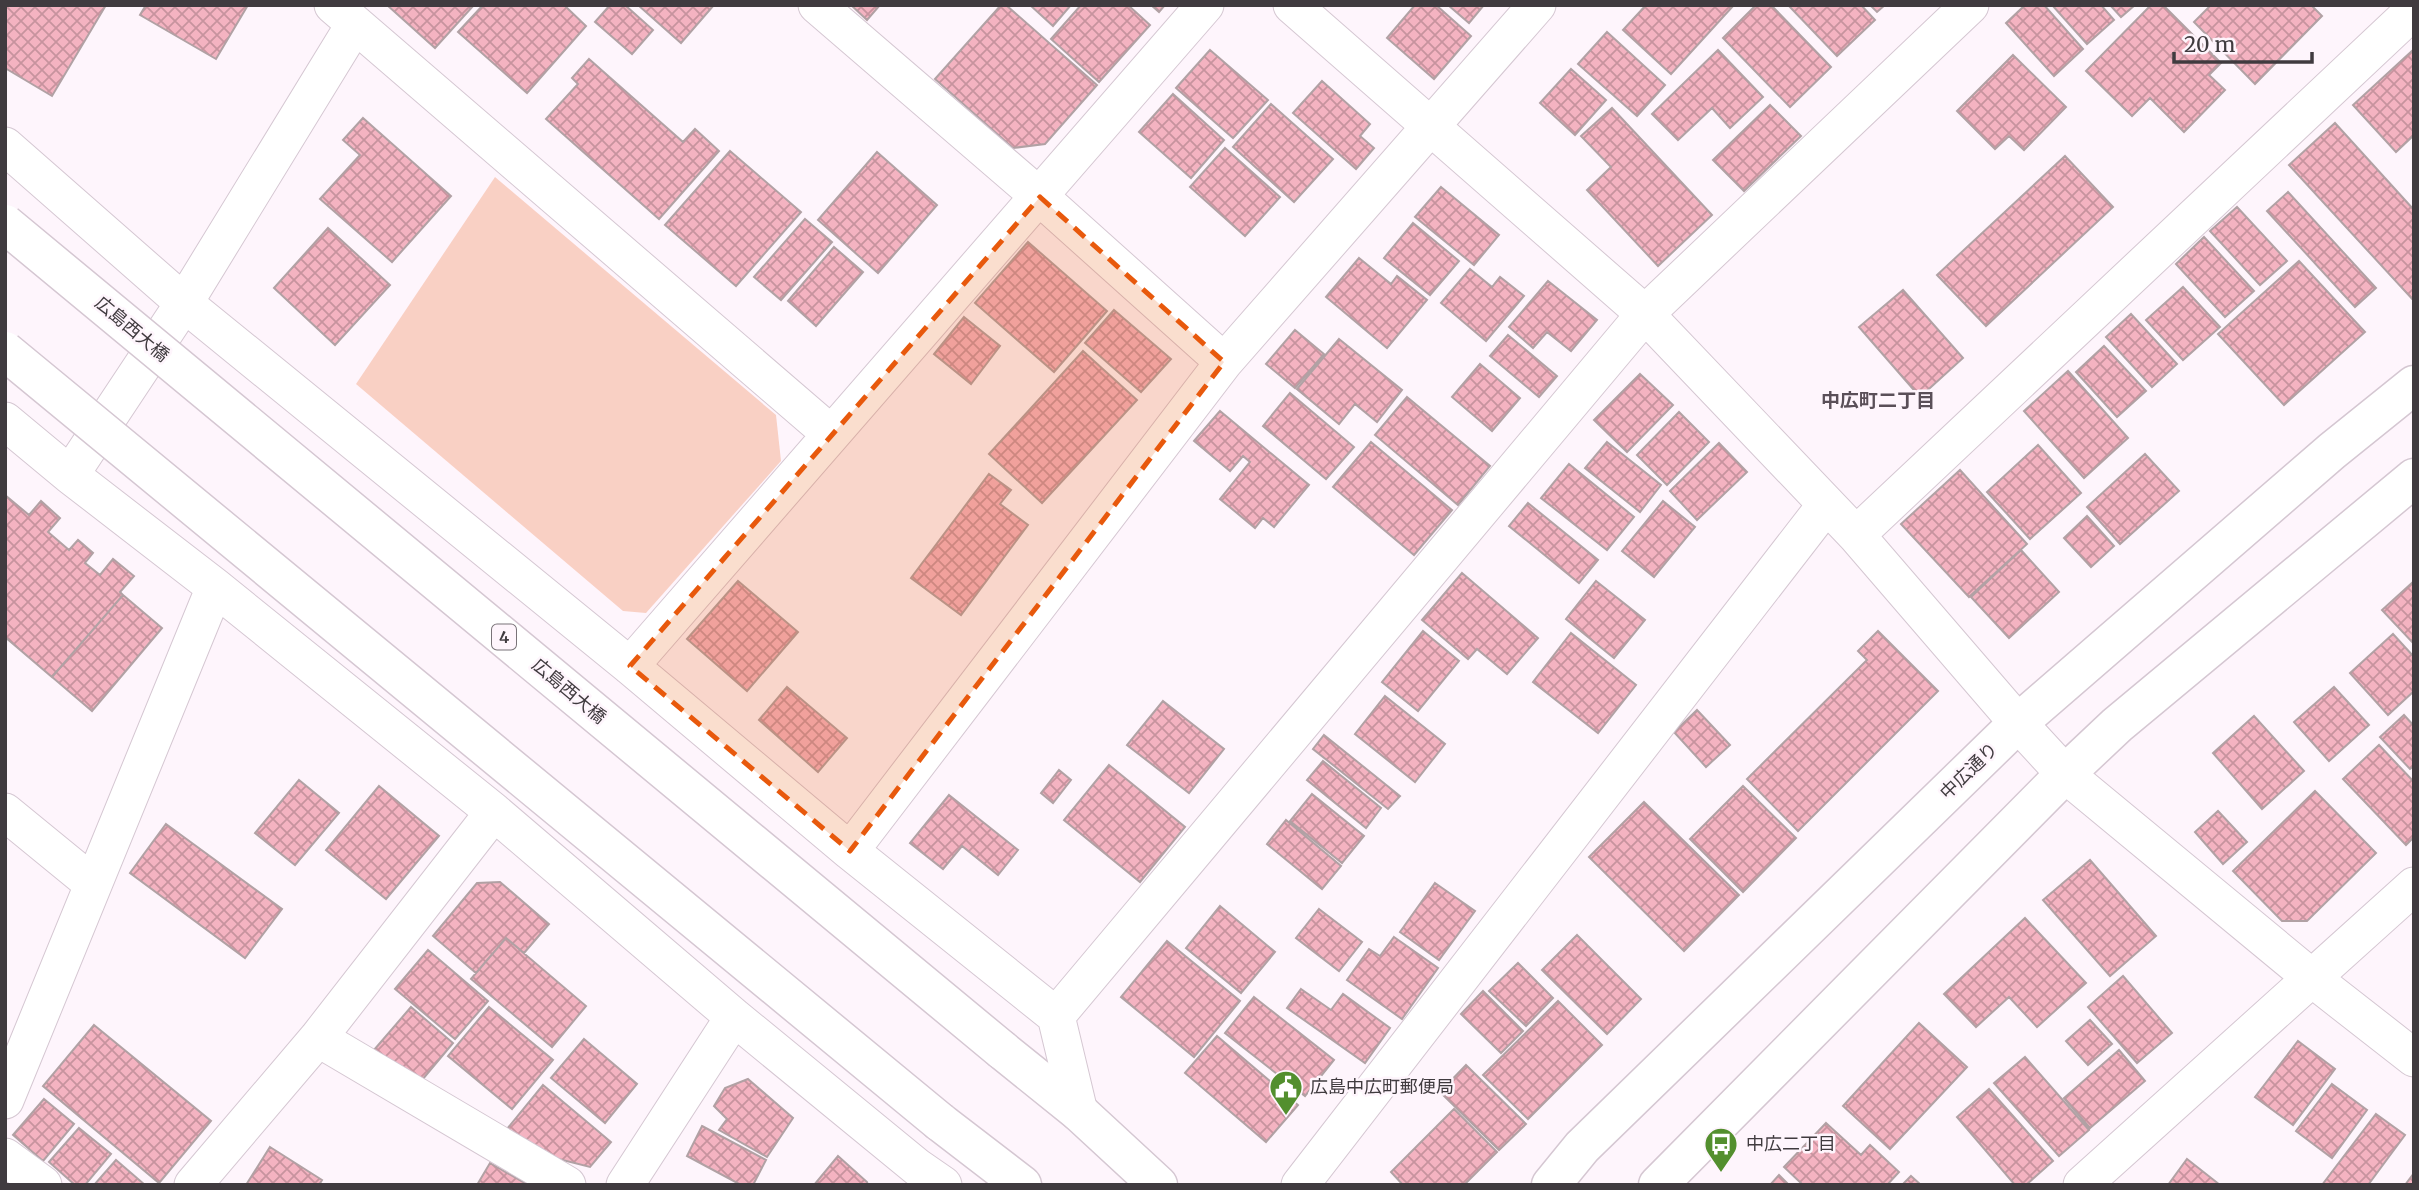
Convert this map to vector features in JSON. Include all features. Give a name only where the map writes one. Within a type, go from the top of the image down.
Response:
[{"type":"main road","name":"広島西大橋","points":[[5,224],[1079,1112]]},
{"type":"main road","points":[[5,351],[940,1122],[1022,1185]]},
{"type":"main road","name":"中広通り","points":[[1551,1185],[1582,1147],[2018,723],[2332,451],[2414,385]]},
{"type":"main road","points":[[1658,1185],[2065,774],[2117,725],[2414,478]]},
{"type":"main road","points":[[1079,1112],[1158,1185]]},
{"type":"street","points":[[817,5],[1040,197],[1224,362]]},
{"type":"street","points":[[630,666],[1205,5]]},
{"type":"street","points":[[1292,5],[1645,314],[1856,535],[2065,774],[2312,979],[2414,1058]]},
{"type":"street","points":[[850,851],[1224,362],[1537,5]]},
{"type":"street","points":[[1056,1016],[1645,314],[1970,5]]},
{"type":"street","points":[[1856,535],[2414,10]]},
{"type":"street","points":[[70,475],[184,303],[344,14],[831,434]]},
{"type":"street","points":[[5,146],[184,303],[630,666],[850,851],[1056,1016],[1079,1112]]},
{"type":"street","points":[[5,421],[495,812],[922,1179]]},
{"type":"street","points":[[1300,1185],[1826,505]]},
{"type":"street","points":[[5,1100],[215,587]]},
{"type":"street","points":[[193,1185],[318,1038],[495,812]]},
{"type":"street","points":[[5,813],[93,884]]},
{"type":"street","points":[[2082,1185],[2414,886]]},
{"type":"street","points":[[625,1185],[734,1017]]},
{"type":"street","points":[[318,1038],[567,1185]]},
{"type":"street","points":[[5,1157],[43,1185]]},
{"type":"highlighted area","points":[[1040,197],[1224,362],[850,851],[630,666]]},
{"type":"shaded area","points":[[495,177],[776,415],[781,461],[646,613],[623,611],[356,384]]},
{"type":"building","points":[[5,5],[106,5],[52,96],[5,68]]},
{"type":"building","points":[[146,5],[248,5],[216,59],[140,15]]},
{"type":"building","points":[[387,5],[474,5],[435,48]]},
{"type":"building","points":[[483,5],[564,5],[586,26],[527,93],[458,32]]},
{"type":"building","points":[[610,5],[625,5],[653,30],[632,54],[595,22]]},
{"type":"building","points":[[638,5],[714,5],[681,43]]},
{"type":"building","points":[[851,5],[880,5],[867,20]]},
{"type":"building","points":[[1001,5],[1006,5],[1097,85],[1045,144],[1013,148],[935,79]]},
{"type":"building","points":[[1030,5],[1071,5],[1053,26]]},
{"type":"building","points":[[1081,5],[1128,5],[1150,25],[1099,82],[1051,39]]},
{"type":"building","points":[[1151,5],[1165,5],[1159,12]]},
{"type":"building","points":[[1415,5],[1436,5],[1471,36],[1434,79],[1387,38]]},
{"type":"building","points":[[1448,5],[1484,5],[1469,23]]},
{"type":"building","points":[[1646,5],[1734,5],[1671,74],[1623,30]]},
{"type":"building","points":[[1756,5],[1771,5],[1831,67],[1790,107],[1723,38]]},
{"type":"building","points":[[1788,5],[1861,5],[1875,20],[1837,56]]},
{"type":"building","points":[[1870,5],[1885,5],[1877,12]]},
{"type":"building","points":[[2025,5],[2044,5],[2083,49],[2054,76],[2006,23]]},
{"type":"building","points":[[2052,5],[2101,5],[2114,20],[2087,44]]},
{"type":"building","points":[[2110,5],[2135,5],[2121,17]]},
{"type":"building","points":[[2151,5],[2163,5],[2221,63],[2209,75],[2225,90],[2184,132],[2150,98],[2132,116],[2086,71]]},
{"type":"building","points":[[2211,5],[2311,5],[2322,16],[2255,84],[2194,22]]},
{"type":"building","points":[[1607,32],[1665,85],[1637,116],[1578,64]]},
{"type":"building","points":[[2414,49],[2414,135],[2396,152],[2353,105]]},
{"type":"building","points":[[1210,50],[1268,100],[1233,138],[1176,88]]},
{"type":"building","points":[[1718,50],[1763,97],[1730,128],[1712,108],[1678,140],[1652,114]]},
{"type":"building","points":[[2013,55],[2066,107],[2024,150],[2009,136],[1995,149],[1957,111]]},
{"type":"building","points":[[589,59],[683,142],[695,129],[719,151],[659,219],[546,119],[578,84],[572,78]]},
{"type":"building","points":[[1571,69],[1606,100],[1575,135],[1540,103]]},
{"type":"building","points":[[1322,81],[1370,124],[1360,136],[1374,148],[1356,169],[1293,113]]},
{"type":"building","points":[[1173,94],[1224,140],[1191,178],[1139,132]]},
{"type":"building","points":[[1271,104],[1333,159],[1294,202],[1233,147]]},
{"type":"building","points":[[1770,105],[1801,136],[1744,191],[1713,160]]},
{"type":"building","points":[[1612,108],[1712,215],[1658,266],[1587,190],[1611,167],[1581,136]]},
{"type":"building","points":[[363,118],[451,196],[392,262],[320,199],[360,155],[343,140]]},
{"type":"building","points":[[2335,123],[2414,210],[2414,301],[2289,165]]},
{"type":"building","points":[[1225,148],[1280,197],[1245,236],[1190,187]]},
{"type":"building","points":[[730,151],[801,212],[736,286],[665,225]]},
{"type":"building","points":[[877,152],[937,205],[878,273],[818,220]]},
{"type":"building","points":[[2065,156],[2113,207],[1986,326],[1937,275]]},
{"type":"building","points":[[1441,187],[1499,235],[1474,265],[1415,217]]},
{"type":"building","points":[[2288,192],[2376,288],[2355,307],[2267,211]]},
{"type":"building","points":[[2237,207],[2287,261],[2260,285],[2210,231]]},
{"type":"building","points":[[805,219],[832,242],[781,300],[754,277]]},
{"type":"building","points":[[1413,223],[1459,261],[1430,295],[1384,258]]},
{"type":"building","points":[[328,228],[390,285],[335,345],[274,288]]},
{"type":"building","points":[[2204,237],[2254,291],[2225,317],[2176,264]]},
{"type":"building","points":[[1028,242],[1107,311],[1054,372],[975,303]]},
{"type":"building","points":[[834,247],[863,272],[816,326],[788,301]]},
{"type":"building","points":[[1359,258],[1391,284],[1397,276],[1427,300],[1387,348],[1326,297]]},
{"type":"building","points":[[2299,261],[2365,332],[2284,405],[2218,334]]},
{"type":"building","points":[[1470,269],[1492,287],[1500,277],[1524,296],[1486,341],[1441,303]]},
{"type":"building","points":[[1548,281],[1597,320],[1571,351],[1547,332],[1533,348],[1509,327]]},
{"type":"building","points":[[2183,287],[2220,327],[2183,360],[2146,320]]},
{"type":"building","points":[[1903,290],[1963,358],[1920,397],[1859,327]]},
{"type":"building","points":[[1114,310],[1171,359],[1141,392],[1085,343]]},
{"type":"building","points":[[2131,314],[2177,364],[2152,387],[2106,337]]},
{"type":"building","points":[[964,317],[1000,346],[971,384],[934,354]]},
{"type":"building","points":[[1295,330],[1324,354],[1295,388],[1266,364]]},
{"type":"building","points":[[1508,335],[1557,376],[1539,397],[1490,356]]},
{"type":"building","points":[[1339,339],[1402,390],[1377,422],[1355,404],[1339,424],[1297,389]]},
{"type":"building","points":[[2104,346],[2146,391],[2117,417],[2076,372]]},
{"type":"building","points":[[1083,351],[1137,400],[1042,503],[989,454]]},
{"type":"building","points":[[1480,364],[1520,398],[1492,431],[1452,397]]},
{"type":"building","points":[[2068,371],[2128,438],[2084,478],[2024,411]]},
{"type":"building","points":[[1640,374],[1673,405],[1627,452],[1594,420]]},
{"type":"building","points":[[1290,393],[1354,447],[1326,479],[1263,426]]},
{"type":"building","points":[[1407,397],[1490,466],[1458,505],[1375,435]]},
{"type":"building","points":[[1220,411],[1309,485],[1274,527],[1263,518],[1255,528],[1220,499],[1250,462],[1243,456],[1230,471],[1194,441]]},
{"type":"building","points":[[1679,412],[1709,442],[1667,485],[1637,455]]},
{"type":"building","points":[[1371,442],[1452,510],[1414,555],[1333,487]]},
{"type":"building","points":[[1607,442],[1661,485],[1640,512],[1585,468]]},
{"type":"building","points":[[1719,443],[1747,472],[1697,520],[1670,491]]},
{"type":"building","points":[[2038,445],[2081,493],[2030,539],[1987,492]]},
{"type":"building","points":[[2145,454],[2179,491],[2120,544],[2087,507]]},
{"type":"building","points":[[1569,464],[1634,517],[1607,550],[1541,498]]},
{"type":"building","points":[[1960,470],[2027,544],[1969,597],[1901,524]]},
{"type":"building","points":[[989,474],[1011,490],[1000,504],[1028,525],[961,615],[911,578]]},
{"type":"building","points":[[5,495],[29,515],[41,501],[60,518],[48,532],[69,550],[78,540],[93,553],[85,563],[100,575],[113,559],[134,576],[120,592],[123,595],[52,677],[5,637]]},
{"type":"building","points":[[1663,501],[1695,527],[1654,577],[1622,551]]},
{"type":"building","points":[[1528,503],[1598,560],[1579,583],[1509,526]]},
{"type":"building","points":[[2087,516],[2114,546],[2091,567],[2064,538]]},
{"type":"building","points":[[2021,550],[2059,592],[2009,638],[1971,597]]},
{"type":"building","points":[[1462,573],[1538,638],[1507,674],[1477,649],[1468,659],[1422,620]]},
{"type":"building","points":[[738,581],[798,632],[747,691],[687,639]]},
{"type":"building","points":[[1596,581],[1645,620],[1614,658],[1566,619]]},
{"type":"building","points":[[2414,581],[2414,644],[2382,610]]},
{"type":"building","points":[[123,595],[162,628],[92,711],[52,677]]},
{"type":"building","points":[[1423,631],[1459,661],[1418,711],[1382,682]]},
{"type":"building","points":[[1878,631],[1938,691],[1798,831],[1747,779],[1867,660],[1858,651]]},
{"type":"building","points":[[1571,633],[1636,685],[1598,733],[1533,682]]},
{"type":"building","points":[[2393,634],[2414,657],[2414,691],[2388,715],[2350,673]]},
{"type":"building","points":[[787,687],[847,738],[818,772],[759,720]]},
{"type":"building","points":[[2334,687],[2369,725],[2329,761],[2294,722]]},
{"type":"building","points":[[1385,696],[1445,744],[1415,782],[1355,734]]},
{"type":"building","points":[[1163,701],[1224,749],[1189,793],[1127,745]]},
{"type":"building","points":[[1697,710],[1730,745],[1706,767],[1674,732]]},
{"type":"building","points":[[2404,715],[2414,726],[2414,766],[2410,769],[2380,737]]},
{"type":"building","points":[[2254,716],[2304,771],[2262,809],[2213,753]]},
{"type":"building","points":[[1324,735],[1400,796],[1388,809],[1313,749]]},
{"type":"building","points":[[2379,745],[2414,782],[2414,837],[2406,845],[2343,779]]},
{"type":"building","points":[[1323,761],[1381,808],[1366,828],[1307,780]]},
{"type":"building","points":[[1109,765],[1185,827],[1140,882],[1064,820]]},
{"type":"building","points":[[1059,770],[1071,780],[1053,803],[1041,793]]},
{"type":"building","points":[[299,780],[339,813],[295,865],[255,833]]},
{"type":"building","points":[[379,786],[439,836],[386,899],[326,850]]},
{"type":"building","points":[[1743,786],[1796,838],[1743,892],[1690,839]]},
{"type":"building","points":[[2315,791],[2376,853],[2307,921],[2282,921],[2233,871]]},
{"type":"building","points":[[1312,794],[1364,836],[1342,863],[1290,821]]},
{"type":"building","points":[[949,795],[1018,850],[998,875],[962,846],[943,869],[910,843]]},
{"type":"building","points":[[1644,802],[1739,895],[1684,951],[1589,857]]},
{"type":"building","points":[[2218,811],[2247,842],[2223,864],[2195,832]]},
{"type":"building","points":[[1286,820],[1341,866],[1322,889],[1267,844]]},
{"type":"building","points":[[166,824],[282,909],[245,958],[130,873]]},
{"type":"building","points":[[2090,860],[2156,936],[2110,976],[2043,900]]},
{"type":"building","points":[[500,882],[549,924],[524,953],[506,938],[476,973],[433,936],[477,883]]},
{"type":"building","points":[[1435,883],[1475,911],[1439,960],[1400,932]]},
{"type":"building","points":[[1220,906],[1275,952],[1241,993],[1186,948]]},
{"type":"building","points":[[1319,909],[1362,942],[1339,971],[1296,938]]},
{"type":"building","points":[[2025,918],[2086,983],[2037,1027],[2009,997],[1976,1027],[1944,994]]},
{"type":"building","points":[[1577,935],[1641,999],[1607,1034],[1542,970]]},
{"type":"building","points":[[1394,937],[1438,968],[1402,1019],[1347,980],[1369,949],[1380,956]]},
{"type":"building","points":[[506,938],[586,1006],[552,1047],[471,979]]},
{"type":"building","points":[[1167,941],[1240,1001],[1194,1057],[1121,997]]},
{"type":"building","points":[[428,950],[488,1001],[455,1039],[395,989]]},
{"type":"building","points":[[1518,963],[1553,998],[1526,1026],[1489,991]]},
{"type":"building","points":[[2123,976],[2172,1033],[2137,1063],[2088,1007]]},
{"type":"building","points":[[1301,989],[1331,1010],[1343,994],[1390,1028],[1365,1063],[1287,1008]]},
{"type":"building","points":[[1483,991],[1523,1031],[1501,1053],[1461,1014]]},
{"type":"building","points":[[1254,997],[1334,1060],[1305,1096],[1225,1033]]},
{"type":"building","points":[[1558,1001],[1602,1045],[1528,1119],[1483,1075]]},
{"type":"building","points":[[411,1007],[453,1043],[417,1086],[374,1050]]},
{"type":"building","points":[[489,1007],[553,1060],[512,1109],[448,1056]]},
{"type":"building","points":[[2090,1020],[2112,1044],[2088,1065],[2066,1041]]},
{"type":"building","points":[[1919,1023],[1967,1067],[1890,1149],[1843,1106]]},
{"type":"building","points":[[94,1025],[211,1121],[159,1183],[43,1086]]},
{"type":"building","points":[[1217,1036],[1298,1105],[1266,1142],[1185,1073]]},
{"type":"building","points":[[584,1039],[637,1084],[605,1123],[551,1078]]},
{"type":"building","points":[[2298,1041],[2335,1069],[2293,1125],[2255,1097]]},
{"type":"building","points":[[2119,1050],[2145,1081],[2090,1128],[2064,1098]]},
{"type":"building","points":[[2025,1057],[2089,1130],[2059,1156],[1994,1083]]},
{"type":"building","points":[[1466,1065],[1526,1124],[1499,1150],[1440,1092]]},
{"type":"building","points":[[748,1079],[793,1118],[767,1157],[719,1130],[727,1119],[714,1106],[725,1088]]},
{"type":"building","points":[[2332,1084],[2367,1110],[2332,1158],[2296,1131]]},
{"type":"building","points":[[543,1085],[611,1142],[590,1167],[535,1153],[507,1129]]},
{"type":"building","points":[[1989,1089],[2053,1161],[2026,1185],[2015,1185],[1957,1117]]},
{"type":"building","points":[[44,1099],[74,1124],[43,1161],[13,1135]]},
{"type":"building","points":[[1454,1109],[1497,1152],[1464,1185],[1403,1185],[1391,1172]]},
{"type":"building","points":[[2376,1114],[2405,1135],[2368,1185],[2322,1185]]},
{"type":"building","points":[[1826,1123],[1861,1155],[1870,1145],[1899,1172],[1887,1185],[1803,1185],[1784,1167]]},
{"type":"building","points":[[702,1126],[766,1160],[753,1185],[741,1185],[687,1156]]},
{"type":"building","points":[[79,1128],[111,1154],[85,1185],[75,1185],[49,1162]]},
{"type":"building","points":[[270,1147],[322,1180],[319,1185],[246,1185]]},
{"type":"building","points":[[838,1156],[867,1182],[868,1185],[814,1185]]},
{"type":"building","points":[[2187,1159],[2220,1185],[2168,1185]]},
{"type":"building","points":[[116,1160],[145,1185],[94,1185]]},
{"type":"building","points":[[490,1163],[528,1185],[477,1185]]},
{"type":"building","points":[[2414,1173],[2414,1185],[2405,1185]]},
{"type":"building","points":[[1779,1175],[1789,1185],[1770,1185]]},
{"type":"building","points":[[1911,1176],[1921,1185],[1902,1185]]},
{"type":"place","name":"広島中広町郵便局","points":[[1286,1117]]},
{"type":"place","name":"中広二丁目","points":[[1721,1174]]},
{"type":"district","name":"中広町二丁目","points":[[1878,400]]}]
